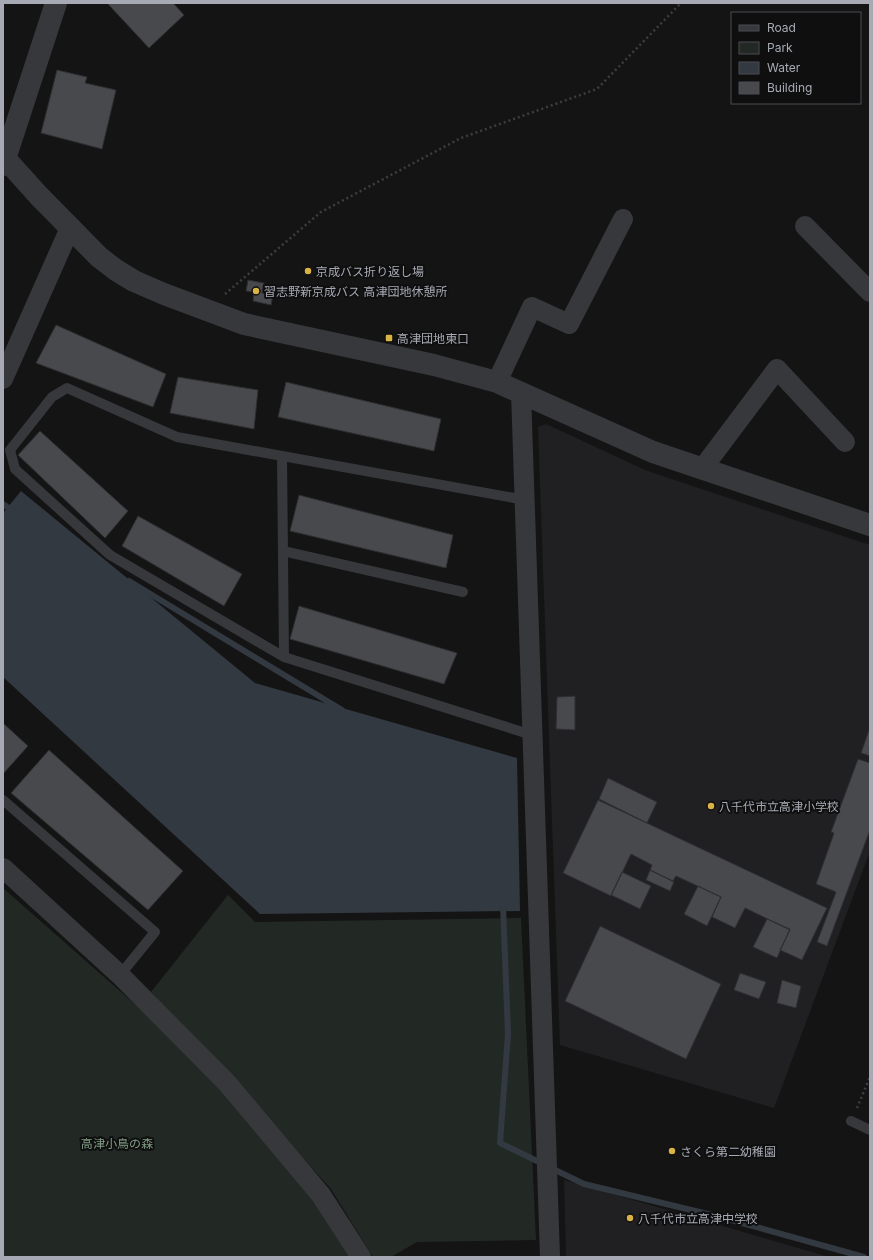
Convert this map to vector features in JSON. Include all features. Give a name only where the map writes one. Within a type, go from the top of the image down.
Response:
[{"type":"street","points":[[56,3],[4,160],[99,257],[116,270],[134,281],[206,311],[244,324],[434,365],[497,382],[653,452],[870,525]]},
{"type":"street","points":[[497,382],[532,307],[569,324],[623,219]]},
{"type":"street","points":[[805,226],[870,292]]},
{"type":"street","points":[[3,379],[70,228]]},
{"type":"street","points":[[702,469],[777,369],[845,442]]},
{"type":"street","points":[[521,392],[550,1257]]},
{"type":"street","points":[[3,868],[120,975],[226,1083],[321,1195],[361,1257]]},
{"type":"lane","points":[[525,500],[178,437],[67,388],[52,397],[10,450],[15,469],[110,555],[284,656],[532,735]]},
{"type":"lane","points":[[282,456],[284,656]]},
{"type":"lane","points":[[283,551],[463,592]]},
{"type":"lane","points":[[3,800],[155,932],[120,975]]},
{"type":"lane","points":[[851,1122],[870,1130]]},
{"type":"path","points":[[206,311],[321,212],[461,138],[597,89],[681,3]]},
{"type":"path","points":[[851,1122],[870,1077]]},
{"type":"shaded area","name":"八千代市立高津小学校","points":[[546,424],[645,470],[870,545],[870,851],[774,1108],[560,1045],[538,427]]},
{"type":"shaded area","name":"八千代市立高津中学校","points":[[564,1180],[829,1257],[566,1257]]},
{"type":"green space","name":"高津小鳥の森","points":[[3,888],[188,1051],[319,1207],[349,1257],[3,1257]]},
{"type":"green space","points":[[228,895],[255,922],[521,918],[536,1240],[417,1242],[391,1257],[373,1257],[331,1189],[151,992]]},
{"type":"water","points":[[21,491],[255,683],[517,758],[520,911],[260,914],[3,677],[3,513]]},
{"type":"building","points":[[107,3],[173,3],[184,15],[149,48]]},
{"type":"building","points":[[57,70],[87,77],[85,83],[116,90],[102,149],[41,133]]},
{"type":"building","name":"習志野新京成バス 高津団地休憩所","points":[[248,280],[264,283],[262,293],[273,295],[271,305],[253,301],[254,292],[246,291]]},
{"type":"building","points":[[56,325],[166,374],[153,407],[36,363]]},
{"type":"building","points":[[178,377],[258,390],[254,429],[170,413]]},
{"type":"building","points":[[286,382],[441,419],[434,451],[278,417]]},
{"type":"building","points":[[40,431],[128,511],[105,538],[18,455]]},
{"type":"building","points":[[299,495],[453,535],[446,568],[290,531]]},
{"type":"building","points":[[138,516],[242,574],[224,606],[122,546]]},
{"type":"building","points":[[299,606],[457,653],[444,684],[290,639]]},
{"type":"building","points":[[575,696],[575,730],[556,729],[557,697]]},
{"type":"building","points":[[3,723],[28,746],[3,774]]},
{"type":"building","points":[[870,727],[870,756],[861,753]]},
{"type":"building","points":[[49,750],[183,871],[148,910],[11,793]]},
{"type":"building","points":[[858,759],[870,763],[870,830],[827,946],[817,942],[836,892],[816,884],[834,833],[831,832]]},
{"type":"building","points":[[608,778],[657,802],[647,823],[599,799]]},
{"type":"building","points":[[598,800],[827,908],[802,960],[780,950],[790,930],[745,908],[735,928],[712,917],[721,897],[676,876],[673,881],[650,870],[652,865],[631,854],[611,896],[563,873]]},
{"type":"building","points":[[650,870],[674,882],[670,891],[646,880]]},
{"type":"building","points":[[622,872],[651,886],[640,909],[611,895]]},
{"type":"building","points":[[698,886],[721,897],[707,926],[684,914]]},
{"type":"building","points":[[767,919],[790,929],[777,958],[753,947]]},
{"type":"building","points":[[600,926],[721,984],[686,1059],[565,1001]]},
{"type":"building","points":[[740,973],[766,982],[759,999],[734,990]]},
{"type":"building","points":[[782,980],[801,986],[796,1008],[777,1003]]},
{"type":"waterway","points":[[3,504],[13,511]]},
{"type":"waterway","points":[[129,581],[342,710]]},
{"type":"waterway","points":[[503,905],[508,1034],[500,1143],[543,1164]]},
{"type":"waterway","points":[[551,1168],[584,1184],[724,1218],[864,1257]]},
{"type":"place","name":"京成バス折り返し場","points":[[308,271]]},
{"type":"place","name":"習志野新京成バス 高津団地休憩所","points":[[256,291]]},
{"type":"place","name":"高津団地東口","points":[[389,338]]},
{"type":"place","name":"八千代市立高津小学校","points":[[711,806]]},
{"type":"place","name":"さくら第二幼稚園","points":[[672,1151]]},
{"type":"place","name":"八千代市立高津中学校","points":[[630,1218]]}]
